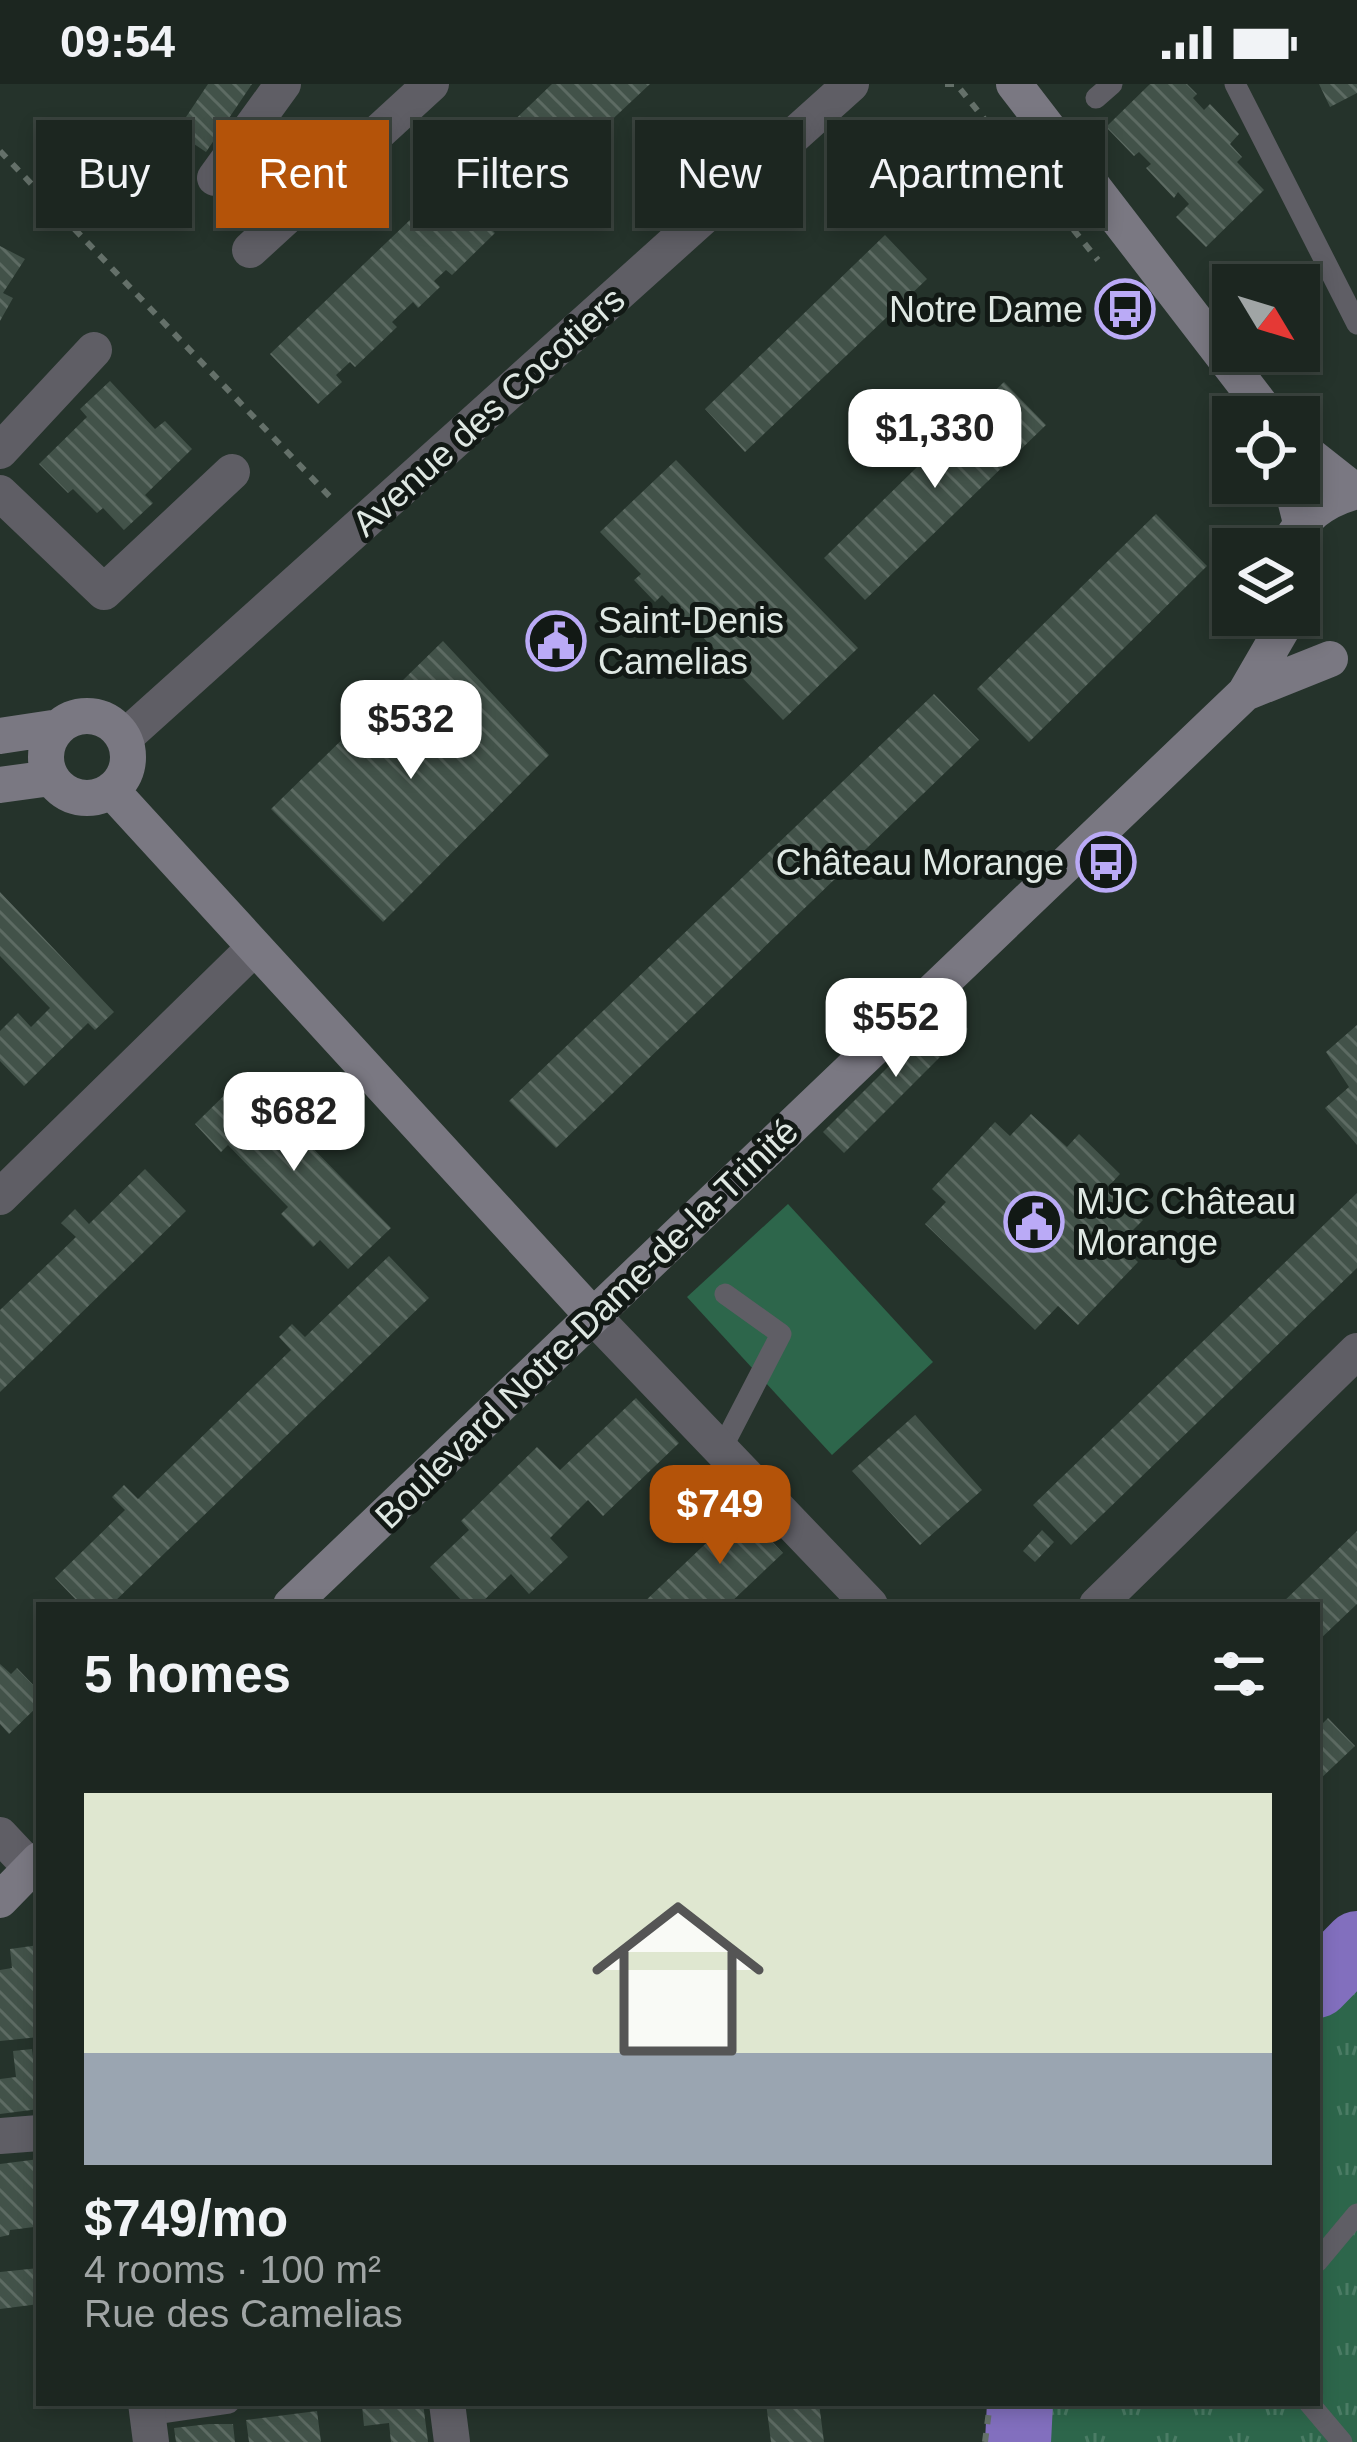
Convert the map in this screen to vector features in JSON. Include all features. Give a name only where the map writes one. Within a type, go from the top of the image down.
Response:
[{"type":"street","points":[[215,178],[284,84]]},
{"type":"street","points":[[250,250],[431,84]]},
{"type":"street","name":"Avenue des Cocotiers","points":[[117,730],[345,512],[818,84]]},
{"type":"street","name":"Avenue des Cocotiers","points":[[117,730],[851,84]]},
{"type":"street","points":[[1014,84],[1254,396]]},
{"type":"street","points":[[0,451],[94,350]]},
{"type":"street","points":[[1320,463],[1356,491]]},
{"type":"street","points":[[0,493],[104,592],[232,472]]},
{"type":"street","points":[[1302,528],[1335,497],[1356,491]]},
{"type":"street","name":"Boulevard Notre-Dame-de-la-Trinité","points":[[294,1602],[1245,693],[1277,636]]},
{"type":"street","points":[[1302,636],[1344,664]]},
{"type":"street","name":"Boulevard Notre-Dame-de-la-Trinité","points":[[1245,693],[1344,664]]},
{"type":"street","points":[[0,736],[58,727],[84,716],[117,730],[128,761],[111,790],[85,798],[71,796],[51,778],[46,751],[58,727]]},
{"type":"street","points":[[0,784],[51,778]]},
{"type":"street","points":[[111,790],[593,1316],[867,1602]]},
{"type":"street","points":[[0,1197],[254,948]]},
{"type":"street","points":[[1100,1602],[1357,1351]]},
{"type":"street","points":[[0,1834],[35,1864],[0,1900]]},
{"type":"street","points":[[0,2136],[36,2132]]},
{"type":"street","points":[[447,2406],[452,2442]]},
{"type":"lane","points":[[1235,84],[1357,324]]},
{"type":"lane","points":[[721,1450],[781,1334],[724,1294]]},
{"type":"lane","points":[[1320,2258],[1357,2214]]},
{"type":"lane","points":[[148,2420],[215,2406]]},
{"type":"lane","points":[[1310,2406],[1343,2442]]},
{"type":"path","points":[[945,84],[956,84],[1102,264]]},
{"type":"path","points":[[0,151],[345,512]]},
{"type":"path","points":[[985,2442],[990,2406]]},
{"type":"green space","points":[[788,1204],[933,1362],[832,1455],[687,1297]]},
{"type":"green space","points":[[1357,1944],[1357,2442],[1018,2442],[1020,2406],[1320,2406],[1320,1982]]},
{"type":"building","points":[[208,84],[252,84],[228,120],[216,120],[216,137],[206,152],[192,143],[192,120],[184,120]]},
{"type":"building","points":[[552,84],[650,84],[611,121],[514,120]]},
{"type":"building","points":[[1150,84],[1187,84],[1204,110],[1210,104],[1239,134],[1230,144],[1242,157],[1237,162],[1264,190],[1206,247],[1176,217],[1189,204],[1178,192],[1174,198],[1146,168],[1151,164],[1139,152],[1134,156],[1106,127]]},
{"type":"building","points":[[1319,84],[1357,84],[1357,93],[1330,107]]},
{"type":"building","points":[[413,217],[413,228],[490,228],[495,233],[452,275],[446,270],[434,281],[440,287],[418,308],[413,302],[392,322],[397,327],[355,367],[350,362],[336,375],[342,382],[318,404],[270,354]]},
{"type":"building","points":[[885,235],[927,279],[745,452],[705,409]]},
{"type":"building","points":[[0,246],[25,259],[3,293],[13,298],[0,321]]},
{"type":"building","points":[[110,381],[155,429],[165,421],[192,449],[145,495],[153,503],[124,530],[103,508],[97,513],[73,489],[68,493],[39,464],[87,417],[80,409]]},
{"type":"building","points":[[1004,382],[1046,425],[865,600],[824,558]]},
{"type":"building","points":[[676,460],[858,648],[783,720],[662,595],[655,602],[634,580],[641,574],[600,532]]},
{"type":"building","points":[[1156,514],[1207,566],[1029,742],[977,689]]},
{"type":"building","points":[[443,641],[549,755],[383,922],[271,809]]},
{"type":"building","points":[[934,694],[979,740],[556,1148],[509,1101]]},
{"type":"building","points":[[0,892],[114,1012],[95,1030],[88,1023],[24,1086],[0,1061],[0,1031],[18,1013],[31,1027],[50,1008],[0,956]]},
{"type":"building","points":[[947,1008],[968,1029],[844,1153],[823,1132]]},
{"type":"building","points":[[1357,1025],[1357,1145],[1325,1108],[1349,1087],[1326,1052]]},
{"type":"building","points":[[243,1077],[391,1228],[348,1269],[320,1240],[313,1247],[281,1214],[288,1207],[228,1145],[221,1152],[195,1124]]},
{"type":"building","name":"MJC Château Morange","points":[[1031,1114],[1067,1147],[1079,1134],[1120,1174],[1108,1187],[1143,1220],[1119,1244],[1138,1262],[1078,1325],[1058,1306],[1035,1330],[925,1224],[946,1202],[932,1189],[995,1122],[1010,1136]]},
{"type":"building","points":[[145,1169],[186,1211],[0,1392],[0,1310],[76,1237],[61,1223],[75,1209],[89,1224]]},
{"type":"building","points":[[1357,1193],[1357,1268],[1071,1545],[1033,1505]]},
{"type":"building","points":[[389,1256],[429,1298],[114,1602],[78,1602],[55,1578],[125,1510],[112,1497],[124,1485],[138,1499],[291,1350],[279,1337],[292,1324],[305,1337]]},
{"type":"building","points":[[636,1398],[679,1443],[603,1516],[588,1500],[550,1538],[568,1557],[529,1594],[511,1574],[482,1602],[463,1602],[430,1567],[469,1530],[461,1521],[537,1447],[560,1470]]},
{"type":"building","points":[[915,1415],[982,1490],[920,1545],[852,1471]]},
{"type":"building","points":[[742,1509],[783,1553],[731,1602],[644,1602]]},
{"type":"building","points":[[1042,1530],[1054,1542],[1035,1562],[1023,1551]]},
{"type":"building","points":[[1357,1531],[1357,1604],[1320,1639],[1320,1602],[1283,1602]]},
{"type":"building","points":[[0,1664],[11,1674],[17,1668],[36,1688],[36,1708],[9,1734],[0,1724]]},
{"type":"building","points":[[1328,1718],[1355,1746],[1320,1779],[1320,1726]]},
{"type":"building","points":[[36,1945],[36,2037],[0,2041],[0,1970],[12,1968],[10,1949]]},
{"type":"building","points":[[32,2049],[36,2109],[0,2114],[0,2079],[16,2077],[13,2051]]},
{"type":"building","points":[[36,2159],[34,2227],[10,2230],[0,2237],[0,2164]]},
{"type":"building","points":[[36,2268],[36,2304],[0,2309],[0,2272]]},
{"type":"building","points":[[362,2406],[423,2406],[428,2442],[391,2442],[389,2423],[364,2426]]},
{"type":"building","points":[[766,2406],[819,2406],[824,2442],[771,2442]]},
{"type":"building","points":[[317,2411],[321,2442],[249,2442],[246,2420]]},
{"type":"building","points":[[233,2424],[235,2442],[176,2442],[174,2428]]},
{"type":"waterway","points":[[1320,1982],[1357,1944]]},
{"type":"waterway","points":[[1018,2442],[1020,2406]]},
{"type":"place","name":"Notre Dame","points":[[1125,309]]},
{"type":"place","name":"Saint-Denis Camelias","points":[[556,641]]},
{"type":"place","name":"Château Morange","points":[[1106,862]]},
{"type":"place","name":"MJC Château Morange","points":[[1034,1222]]}]
